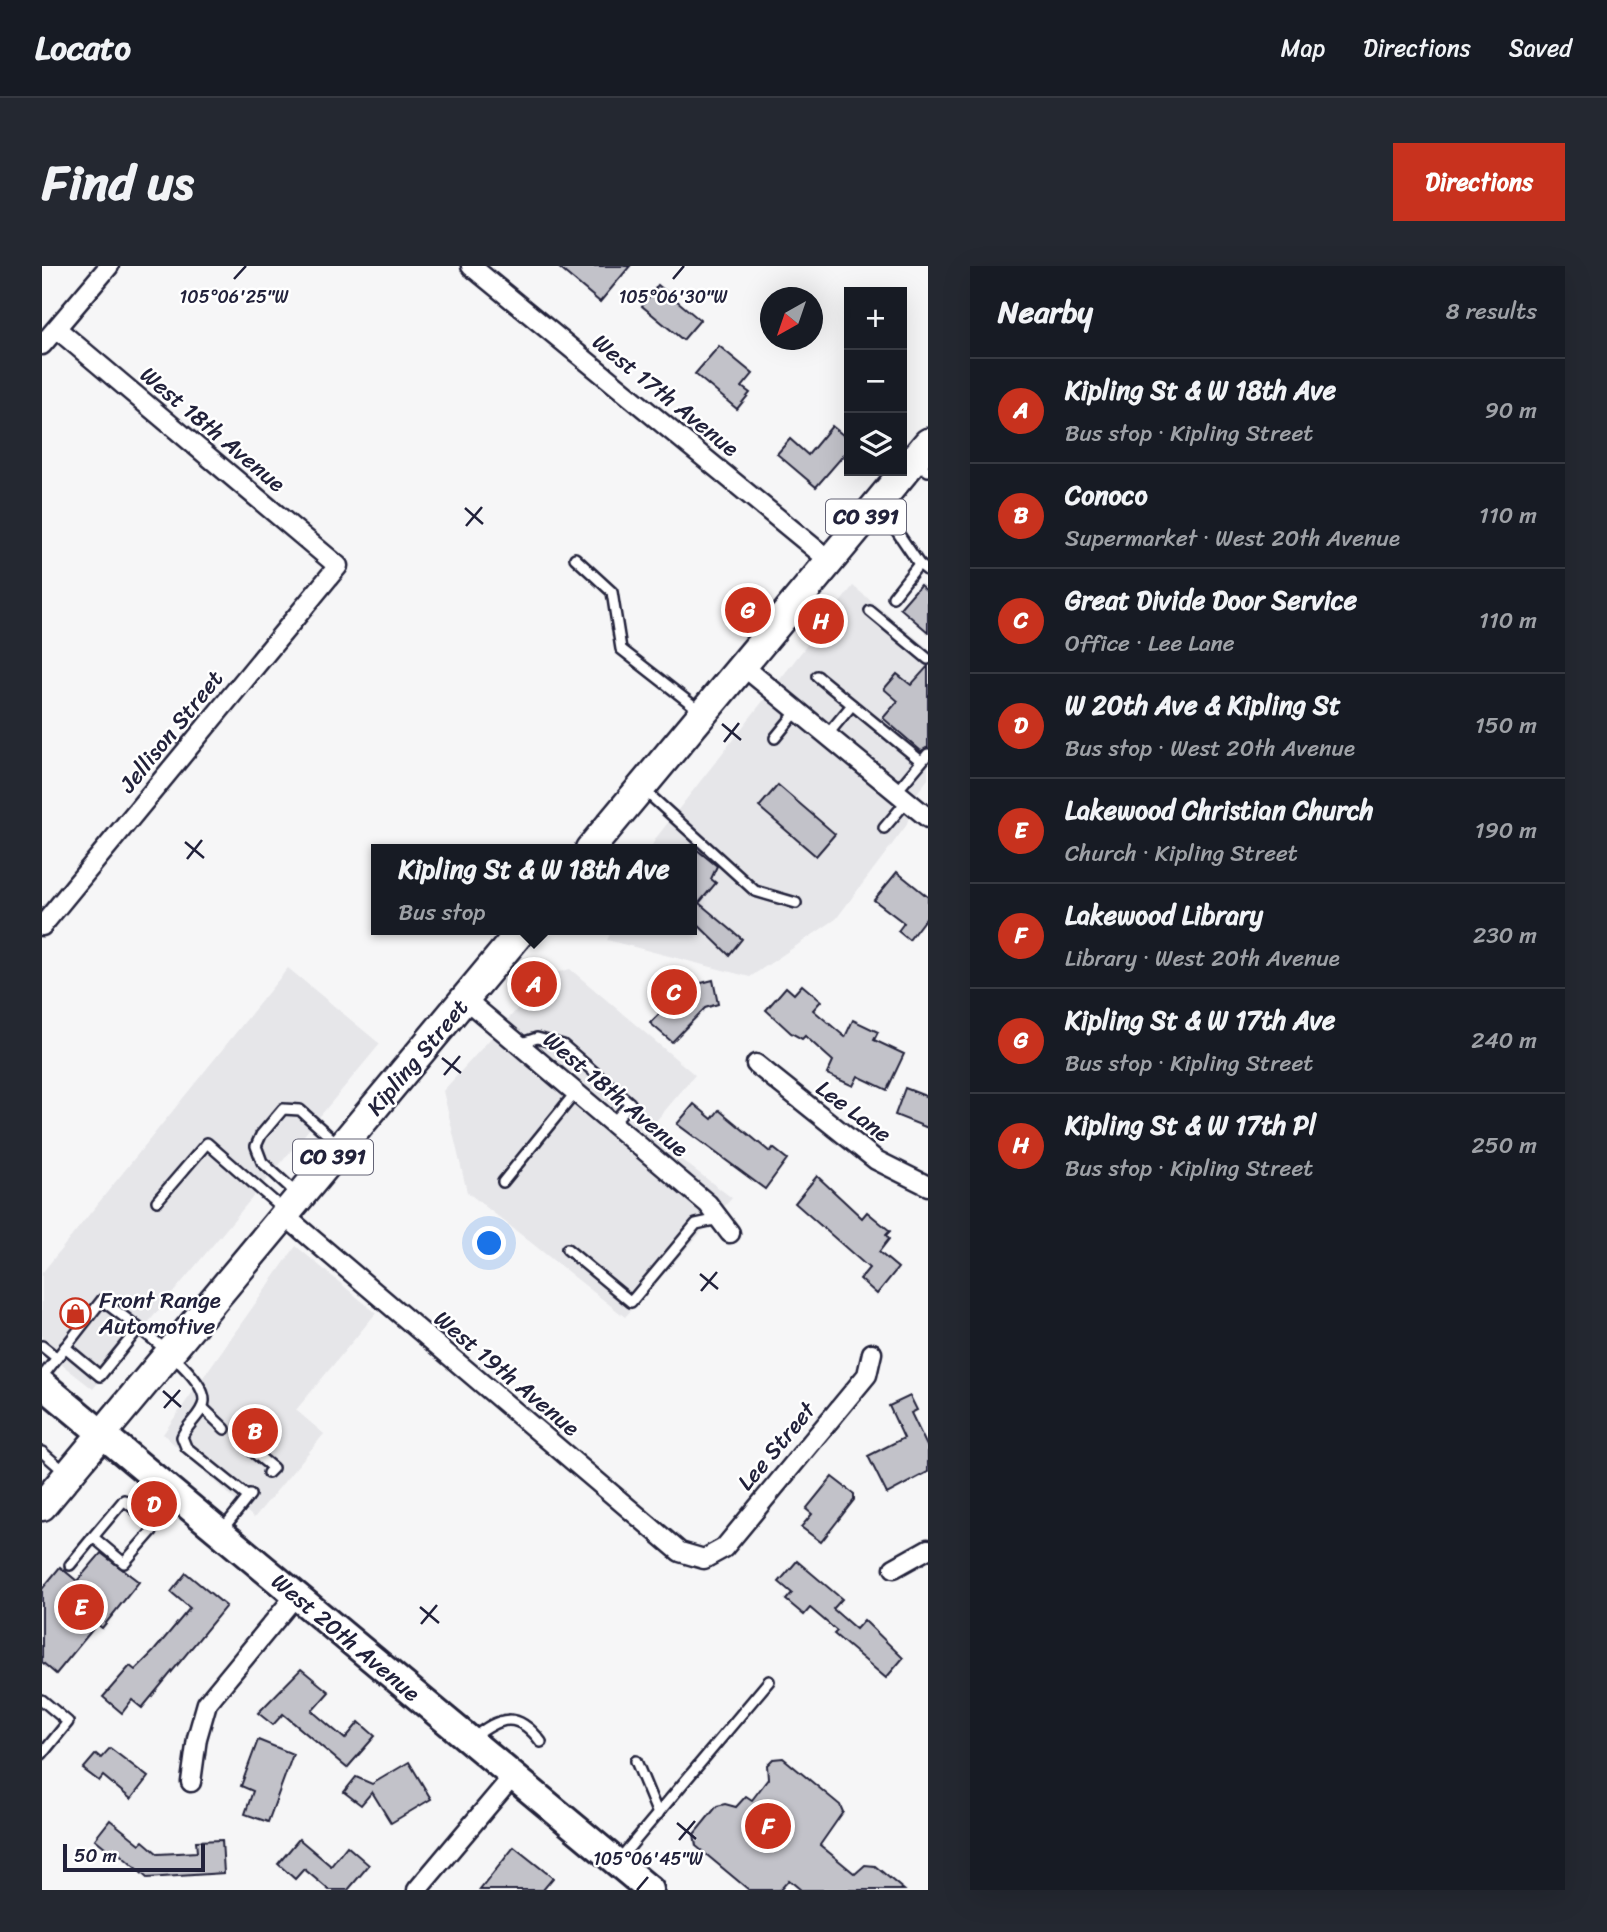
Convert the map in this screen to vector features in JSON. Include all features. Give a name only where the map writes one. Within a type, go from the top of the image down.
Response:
[{"type":"main road","name":"CO 391","points":[[594,844],[878,503],[923,458]]},
{"type":"main road","name":"Kipling Street","points":[[42,1506],[518,935]]},
{"type":"street","name":"West 17th Avenue","points":[[471,266],[830,561]]},
{"type":"street","points":[[42,345],[57,329],[100,269]]},
{"type":"street","name":"West 18th Avenue","points":[[57,329],[338,566]]},
{"type":"street","name":"Jellison Street","points":[[42,926],[338,566]]},
{"type":"street","points":[[743,666],[928,818]]},
{"type":"street","name":"West 18th Avenue","points":[[465,999],[708,1204],[724,1226]]},
{"type":"street","name":"Lee Lane","points":[[756,1064],[876,1160],[928,1186]]},
{"type":"street","name":"West 19th Avenue","points":[[290,1208],[680,1552],[704,1559]]},
{"type":"street","name":"Lee Street","points":[[704,1559],[723,1548],[867,1375],[872,1353]]},
{"type":"street","name":"West 20th Avenue","points":[[42,1384],[650,1890]]},
{"type":"street","points":[[894,1568],[928,1549]]},
{"type":"street","points":[[191,1782],[197,1738],[207,1703],[296,1595]]},
{"type":"street","points":[[417,1890],[513,1776]]},
{"type":"lane","points":[[878,503],[919,564],[928,571]]},
{"type":"lane","points":[[575,558],[612,592],[621,649],[703,713]]},
{"type":"lane","points":[[892,597],[919,564]]},
{"type":"lane","points":[[870,611],[928,659]]},
{"type":"lane","points":[[817,676],[852,705],[925,757],[884,828]]},
{"type":"lane","points":[[827,735],[852,705]]},
{"type":"lane","points":[[775,738],[797,711]]},
{"type":"lane","points":[[641,788],[755,891],[796,903]]},
{"type":"lane","points":[[519,1044],[537,1038],[563,1045],[630,1103],[613,1123]]},
{"type":"lane","points":[[503,1182],[576,1092]]},
{"type":"lane","points":[[290,1208],[262,1162],[256,1146],[261,1135],[283,1108],[300,1110],[341,1147]]},
{"type":"lane","points":[[157,1202],[207,1143],[290,1208]]},
{"type":"lane","points":[[567,1249],[631,1302],[695,1224],[724,1226]]},
{"type":"lane","points":[[42,1377],[102,1300],[168,1353],[196,1378],[205,1399],[182,1437],[191,1448],[249,1495],[220,1532]]},
{"type":"lane","points":[[65,1347],[100,1376],[138,1329]]},
{"type":"lane","points":[[42,1346],[57,1358]]},
{"type":"lane","points":[[202,1408],[212,1422],[225,1429]]},
{"type":"lane","points":[[247,1447],[254,1457],[272,1468],[268,1473]]},
{"type":"lane","points":[[42,1452],[68,1474]]},
{"type":"lane","points":[[93,1537],[124,1563],[180,1499]]},
{"type":"lane","points":[[70,1565],[124,1500],[156,1527]]},
{"type":"lane","points":[[617,1863],[769,1681]]},
{"type":"lane","points":[[42,1700],[68,1722],[42,1754]]},
{"type":"lane","points":[[470,1740],[495,1721],[513,1720],[530,1728],[541,1742]]},
{"type":"lane","points":[[636,1761],[658,1814]]},
{"type":"shaded area","points":[[853,586],[928,648],[928,779],[917,793],[906,826],[836,919],[750,977],[607,940],[610,935],[697,935],[697,844],[653,844]]},
{"type":"shaded area","points":[[288,968],[380,1044],[93,1389],[42,1349],[42,1273]]},
{"type":"shaded area","points":[[570,969],[695,1075],[646,1133],[732,1198],[625,1317],[467,1192],[443,1091],[548,975]]},
{"type":"shaded area","points":[[296,1246],[376,1313],[296,1410],[324,1434],[254,1518],[163,1434]]},
{"type":"building","points":[[557,266],[630,266],[600,302]]},
{"type":"building","points":[[658,285],[700,320],[683,340],[642,306]]},
{"type":"building","points":[[719,346],[753,374],[742,387],[750,393],[737,409],[695,374]]},
{"type":"building","points":[[832,426],[844,436],[844,455],[816,487],[777,454],[790,439],[808,455]]},
{"type":"building","points":[[920,585],[928,592],[928,632],[900,608]]},
{"type":"building","points":[[928,666],[928,747],[921,751],[883,718],[898,701],[884,689],[897,674],[911,685]]},
{"type":"building","points":[[778,785],[835,834],[816,856],[759,807]]},
{"type":"building","points":[[697,850],[717,866],[711,879],[716,883],[699,903],[742,939],[729,955],[697,924]]},
{"type":"building","points":[[897,872],[928,897],[928,915],[909,940],[898,931],[904,923],[874,900]]},
{"type":"building","points":[[713,980],[718,1004],[705,1008],[672,1042],[650,1023],[662,1011],[656,1006],[670,988],[679,995],[686,987]]},
{"type":"building","points":[[802,985],[821,1001],[813,1010],[845,1037],[853,1020],[878,1032],[874,1040],[904,1054],[887,1090],[858,1076],[853,1086],[827,1074],[833,1061],[805,1036],[802,1039],[791,1033],[766,1010],[786,987],[794,994]]},
{"type":"building","points":[[905,1088],[928,1097],[928,1128],[895,1115]]},
{"type":"building","points":[[694,1104],[712,1119],[719,1110],[770,1152],[773,1148],[787,1159],[765,1189],[677,1124]]},
{"type":"building","points":[[817,1176],[862,1218],[867,1212],[890,1231],[886,1235],[889,1239],[879,1252],[898,1268],[877,1294],[860,1279],[869,1268],[795,1203]]},
{"type":"building","points":[[910,1396],[917,1410],[911,1413],[928,1448],[928,1472],[887,1494],[868,1456],[904,1438],[889,1406]]},
{"type":"building","points":[[832,1477],[854,1494],[854,1500],[821,1542],[801,1527],[812,1514],[806,1509]]},
{"type":"building","points":[[101,1553],[139,1582],[102,1628],[97,1624],[56,1674],[42,1662],[42,1589],[60,1567],[77,1581]]},
{"type":"building","points":[[797,1561],[842,1599],[833,1609],[856,1629],[864,1620],[903,1658],[886,1678],[834,1634],[837,1631],[810,1608],[804,1615],[786,1600],[792,1593],[779,1582]]},
{"type":"building","points":[[186,1573],[226,1606],[142,1708],[132,1700],[122,1713],[103,1697],[130,1666],[135,1670],[153,1652],[190,1608],[171,1592]]},
{"type":"building","points":[[301,1669],[329,1692],[312,1711],[345,1739],[359,1722],[375,1736],[347,1768],[283,1714],[273,1725],[258,1713]]},
{"type":"building","points":[[258,1740],[293,1754],[268,1822],[245,1814],[253,1791],[241,1786]]},
{"type":"building","points":[[110,1748],[148,1777],[131,1799],[103,1776],[99,1781],[83,1769],[96,1754],[101,1758]]},
{"type":"building","points":[[783,1758],[840,1805],[843,1812],[820,1845],[855,1874],[865,1865],[875,1866],[904,1890],[801,1890],[789,1880],[780,1890],[749,1890],[696,1846],[694,1834],[717,1806],[725,1804],[736,1807],[746,1796],[752,1800],[768,1779],[767,1765],[773,1759]]},
{"type":"building","points":[[409,1762],[431,1799],[391,1823],[372,1792],[361,1805],[344,1792],[356,1777],[372,1784]]},
{"type":"building","points":[[110,1820],[140,1844],[143,1841],[158,1854],[197,1852],[196,1841],[222,1840],[224,1873],[147,1878],[114,1849],[111,1852],[95,1839]]},
{"type":"building","points":[[299,1839],[331,1866],[347,1846],[369,1865],[348,1890],[329,1890],[304,1869],[295,1879],[278,1864]]},
{"type":"building","points":[[514,1847],[553,1878],[543,1890],[480,1890]]},
{"type":"place","name":"Kipling St & W 17th Ave","points":[[748,610]]},
{"type":"place","name":"Kipling St & W 17th Pl","points":[[821,621]]},
{"type":"place","name":"Kipling St & W 18th Ave","points":[[534,984]]},
{"type":"place","name":"Great Divide Door Service","points":[[674,992]]},
{"type":"place","name":"Front Range Automotive","points":[[76,1313]]},
{"type":"place","name":"Conoco","points":[[255,1431]]},
{"type":"place","name":"W 20th Ave & Kipling St","points":[[154,1504]]},
{"type":"place","name":"Lakewood Christian Church","points":[[81,1607]]},
{"type":"place","name":"Lakewood Library","points":[[768,1826]]}]
